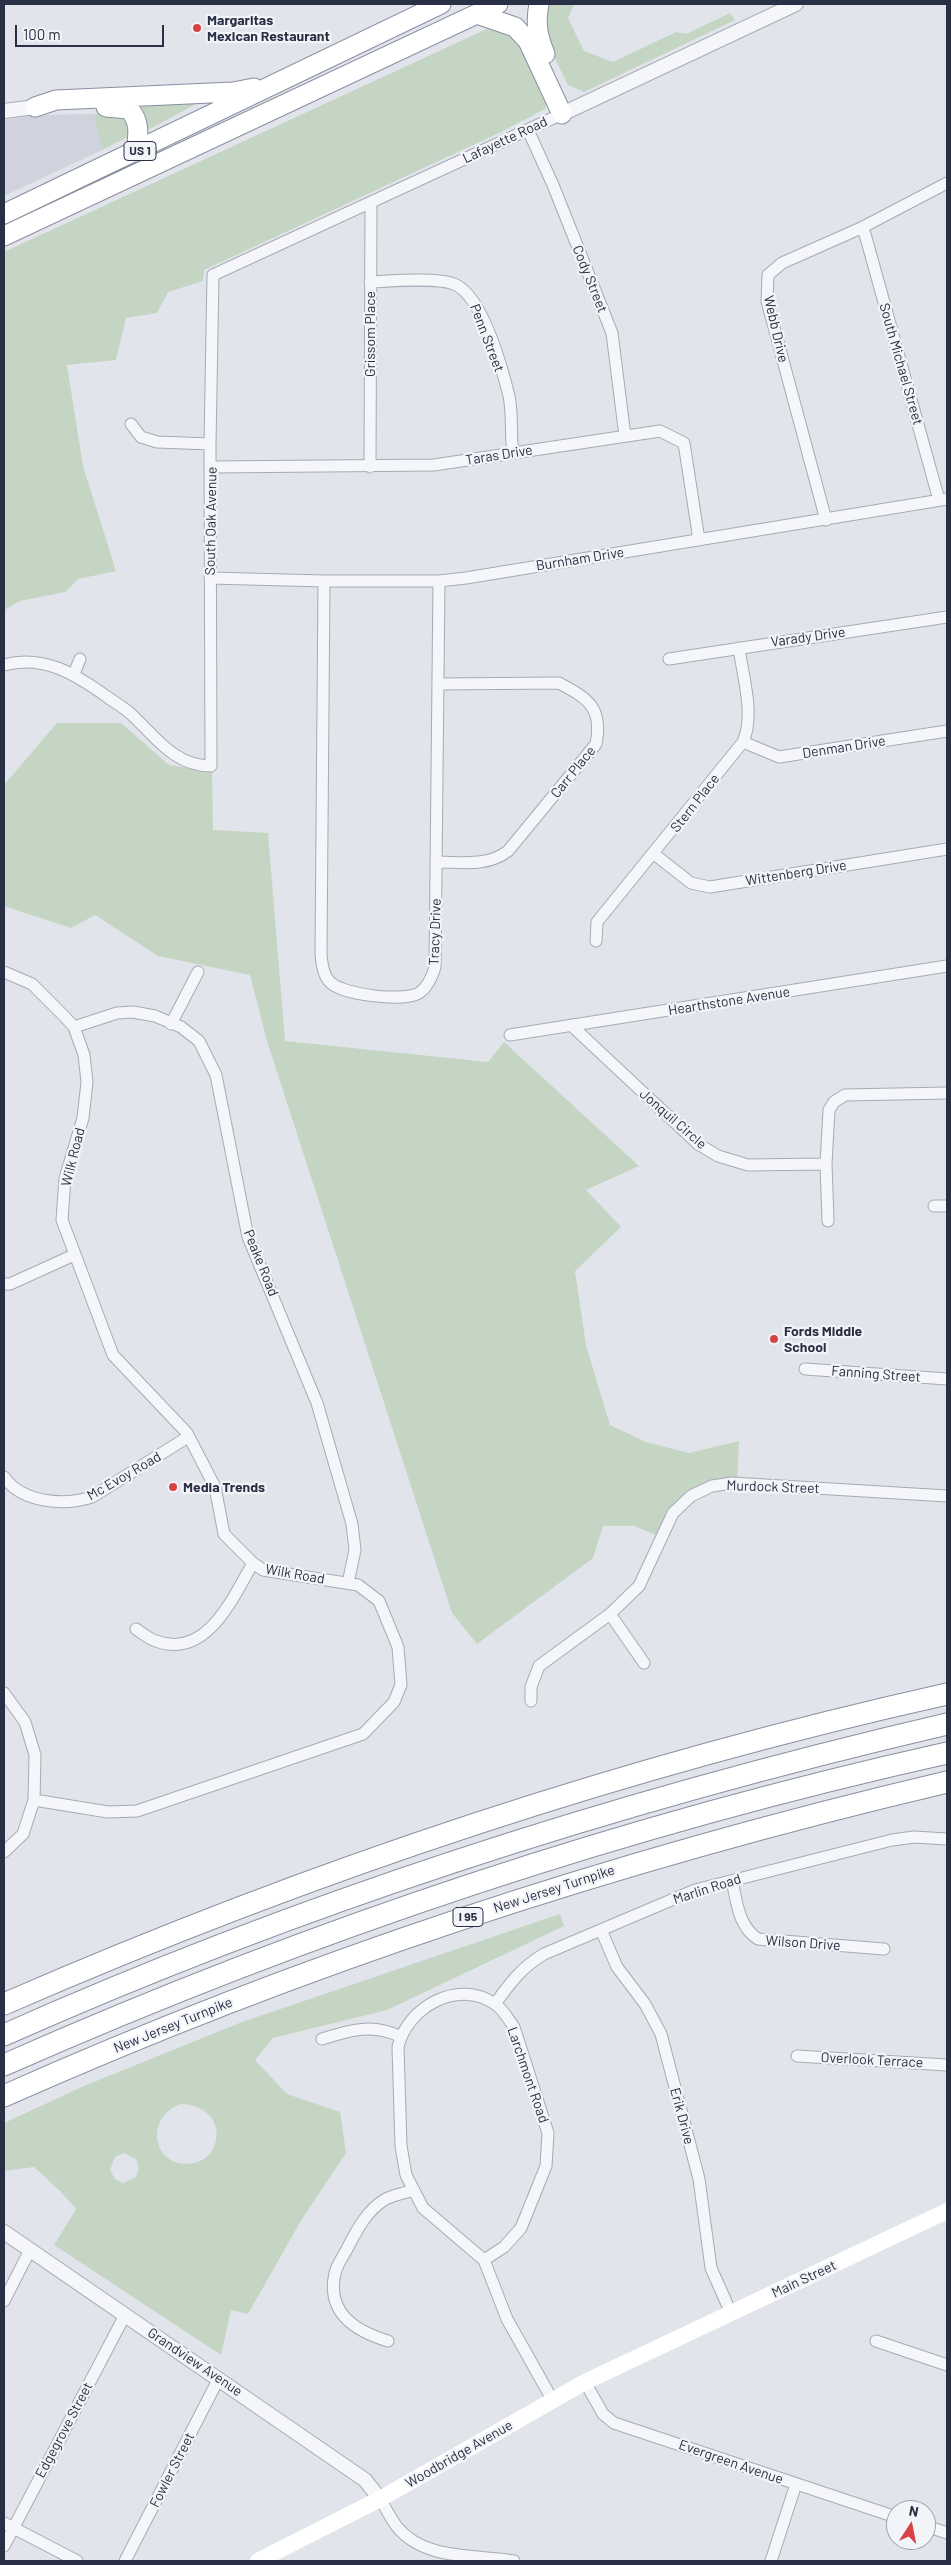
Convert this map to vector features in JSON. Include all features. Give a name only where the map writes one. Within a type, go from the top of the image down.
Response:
[{"type":"highway","name":"US 1","points":[[4,214],[441,4]]},
{"type":"highway","name":"US 1","points":[[4,236],[498,4]]},
{"type":"highway","points":[[540,4],[536,16],[538,35],[565,113]]},
{"type":"highway","points":[[477,14],[515,27],[528,41],[565,113]]},
{"type":"highway","points":[[34,107],[56,100],[232,92],[274,85]]},
{"type":"highway","points":[[34,107],[68,109],[119,107],[129,109],[138,123],[136,152]]},
{"type":"highway","points":[[4,2004],[224,1914],[442,1836],[687,1760],[947,1694]]},
{"type":"highway","points":[[4,2035],[235,1940],[438,1867],[701,1786],[947,1724]]},
{"type":"highway","name":"New Jersey Turnpike","points":[[4,2065],[240,1968],[446,1894],[707,1813],[947,1753]]},
{"type":"highway","name":"New Jersey Turnpike","points":[[4,2096],[148,2034],[249,1995],[454,1921],[715,1841],[947,1782]]},
{"type":"main road","name":"Main Street","points":[[660,2346],[947,2211]]},
{"type":"main road","name":"Woodbridge Avenue","points":[[258,2561],[380,2498],[584,2382],[660,2346]]},
{"type":"street","name":"Lafayette Road","points":[[213,275],[796,4]]},
{"type":"street","points":[[4,110],[34,107]]},
{"type":"street","name":"Cody Street","points":[[528,130],[553,185],[612,333],[626,436]]},
{"type":"street","name":"Webb Drive","points":[[826,520],[767,301],[768,274],[782,263],[861,228],[947,183]]},
{"type":"street","name":"Grissom Place","points":[[370,467],[371,202]]},
{"type":"street","name":"South Michael Street","points":[[861,228],[943,500]]},
{"type":"street","name":"South Oak Avenue","points":[[74,674],[130,713],[175,757],[201,766],[212,766],[210,578],[212,467],[210,444],[213,275]]},
{"type":"street","name":"Penn Street","points":[[370,282],[443,281],[464,289],[472,297],[495,351],[509,397],[513,453]]},
{"type":"street","points":[[131,424],[142,437],[157,442],[210,444]]},
{"type":"street","name":"Taras Drive","points":[[212,467],[434,465],[660,432],[684,443],[699,540]]},
{"type":"street","name":"Burnham Drive","points":[[210,578],[324,581],[439,580],[943,500]]},
{"type":"street","name":"Tracy Drive","points":[[324,581],[321,954],[323,969],[331,982],[345,989],[365,994],[406,997],[420,992],[431,981],[436,967],[439,580]]},
{"type":"street","name":"Varady Drive","points":[[669,659],[947,617]]},
{"type":"street","name":"Stern Place","points":[[596,941],[597,922],[743,742],[748,730],[748,705],[739,648]]},
{"type":"street","points":[[4,665],[16,662],[50,664],[74,674],[80,658]]},
{"type":"street","name":"Carr Place","points":[[436,862],[483,862],[497,859],[508,851],[596,744],[600,726],[594,708],[575,692],[558,683],[439,684]]},
{"type":"street","name":"Denman Drive","points":[[743,742],[779,757],[947,731]]},
{"type":"street","name":"Wittenberg Drive","points":[[654,854],[691,883],[710,887],[947,849]]},
{"type":"street","name":"Hearthstone Avenue","points":[[510,1035],[947,966]]},
{"type":"street","name":"Wilk Road","points":[[4,972],[32,984],[74,1027],[84,1055],[87,1082],[83,1118],[65,1178],[62,1220],[113,1355],[188,1438],[215,1487],[224,1534],[253,1563],[263,1570],[348,1583],[364,1588],[379,1601],[398,1647],[401,1684],[394,1702],[363,1734],[137,1812],[108,1812],[34,1800]]},
{"type":"street","points":[[171,1024],[198,972]]},
{"type":"street","name":"Peake Road","points":[[74,1027],[117,1013],[133,1012],[155,1016],[181,1027],[199,1041],[216,1075],[248,1237],[317,1403],[352,1524],[355,1550],[348,1583]]},
{"type":"street","name":"Jonquil Circle","points":[[571,1025],[698,1144],[718,1156],[748,1165],[826,1164]]},
{"type":"street","points":[[828,1221],[826,1164],[829,1110],[834,1102],[845,1095],[947,1093]]},
{"type":"street","points":[[934,1206],[947,1206]]},
{"type":"street","points":[[4,1284],[10,1284],[74,1255]]},
{"type":"street","name":"Fanning Street","points":[[805,1369],[947,1379]]},
{"type":"street","name":"Mc Evoy Road","points":[[4,1477],[10,1486],[40,1499],[54,1503],[80,1501],[92,1497],[188,1438]]},
{"type":"street","name":"Murdock Street","points":[[531,1701],[531,1687],[539,1666],[610,1614],[639,1586],[674,1513],[691,1496],[712,1486],[732,1483],[947,1496]]},
{"type":"street","points":[[136,1629],[157,1642],[181,1644],[200,1636],[218,1623],[253,1563]]},
{"type":"street","points":[[610,1614],[644,1663]]},
{"type":"street","points":[[4,1694],[25,1722],[35,1755],[34,1800],[23,1834],[4,1852]]},
{"type":"street","name":"Marlin Road","points":[[495,2004],[515,1976],[528,1964],[544,1954],[695,1890],[892,1840],[914,1837],[947,1839]]},
{"type":"street","name":"Wilson Drive","points":[[732,1880],[740,1919],[749,1934],[758,1939],[884,1949]]},
{"type":"street","name":"Erik Drive","points":[[601,1930],[617,1967],[645,2004],[661,2034],[699,2179],[711,2268],[731,2313]]},
{"type":"street","name":"Larchmont Road","points":[[484,2260],[504,2247],[521,2228],[546,2166],[548,2133],[514,2027],[495,2004],[471,1995],[445,1996],[429,2004],[414,2016],[401,2037],[398,2047],[401,2146],[406,2175],[423,2208],[484,2260],[507,2319],[553,2401]]},
{"type":"street","points":[[322,2039],[352,2029],[374,2028],[401,2037]]},
{"type":"street","name":"Overlook Terrace","points":[[797,2056],[947,2065]]},
{"type":"street","points":[[388,2341],[368,2335],[350,2323],[340,2311],[335,2294],[335,2272],[367,2215],[386,2199],[414,2190]]},
{"type":"street","name":"Grandview Avenue","points":[[4,2232],[365,2480],[380,2498]]},
{"type":"street","points":[[4,2301],[30,2250]]},
{"type":"street","name":"Edgegrove Street","points":[[4,2546],[8,2525],[125,2315]]},
{"type":"street","points":[[876,2341],[947,2365]]},
{"type":"street","name":"Fowler Street","points":[[125,2561],[219,2378]]},
{"type":"street","name":"Evergreen Avenue","points":[[584,2382],[603,2414],[614,2423],[886,2514]]},
{"type":"street","points":[[771,2561],[796,2484]]},
{"type":"street","points":[[380,2498],[399,2529],[414,2542],[432,2550],[514,2561]]},
{"type":"street","points":[[8,2525],[77,2561]]},
{"type":"shaded area","points":[[94,114],[102,150],[4,196],[4,120],[36,115]]},
{"type":"green space","points":[[551,4],[574,4],[568,18],[584,51],[613,62],[676,32],[686,34],[730,13],[735,20],[584,92],[568,85],[542,32],[543,14]]},
{"type":"green space","points":[[491,27],[509,32],[521,46],[548,99],[545,109],[499,133],[204,270],[203,281],[168,292],[157,313],[126,318],[116,360],[67,365],[83,466],[116,571],[78,579],[65,592],[20,601],[4,610],[4,252]]},
{"type":"green space","points":[[205,99],[146,131],[145,116],[138,102]]},
{"type":"green space","points":[[116,113],[129,121],[128,137],[102,150],[94,114]]},
{"type":"green space","points":[[57,723],[121,723],[169,765],[212,772],[213,830],[268,833],[285,1041],[488,1062],[504,1042],[639,1166],[586,1190],[621,1227],[575,1271],[586,1345],[610,1425],[646,1442],[689,1453],[739,1441],[737,1484],[685,1502],[663,1538],[634,1526],[603,1526],[593,1558],[477,1644],[452,1613],[267,1041],[250,975],[158,956],[95,915],[71,928],[4,906],[4,785]]},
{"type":"green space","points":[[560,1914],[564,1926],[387,2010],[273,2038],[255,2060],[287,2094],[340,2112],[346,2153],[302,2219],[248,2314],[231,2310],[221,2355],[54,2245],[76,2209],[34,2167],[4,2171],[4,2123],[84,2086],[242,2022]],"holes":[[[181,2104],[198,2107],[205,2111],[210,2116],[216,2130],[216,2138],[211,2153],[194,2163],[180,2163],[170,2159],[162,2152],[158,2142],[157,2131],[161,2120],[169,2111]],[[124,2153],[136,2159],[139,2168],[136,2177],[123,2183],[115,2179],[110,2170],[115,2157]]]},
{"type":"place","name":"Margaritas Mexican Restaurant","points":[[197,28]]},
{"type":"place","name":"Fords Middle School","points":[[774,1339]]},
{"type":"place","name":"Media Trends","points":[[173,1487]]}]
